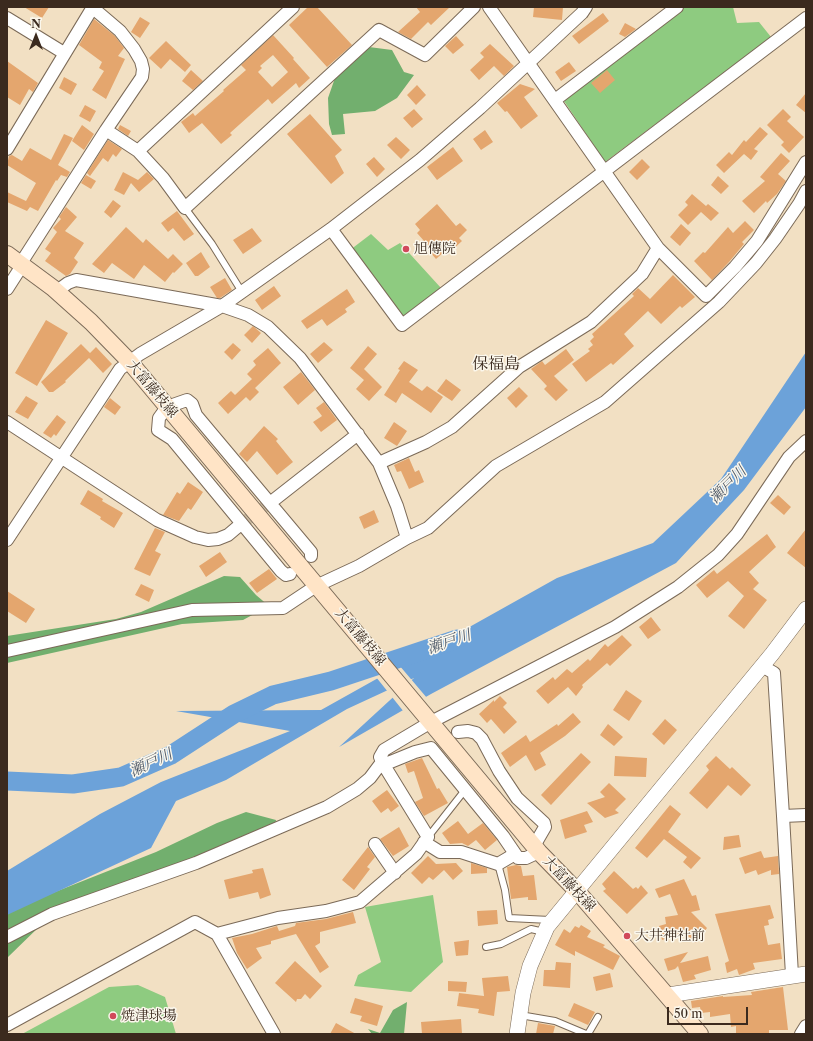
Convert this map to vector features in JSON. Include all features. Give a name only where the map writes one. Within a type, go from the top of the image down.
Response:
[{"type":"main road","name":"大富藤枝線","points":[[7,254],[57,291],[91,322],[129,361],[537,849],[577,891],[700,1034]]},
{"type":"street","points":[[7,288],[106,130],[142,77],[143,69],[134,49],[120,31],[93,7],[8,144]]},
{"type":"street","points":[[138,151],[293,7]]},
{"type":"street","points":[[106,130],[138,151],[163,178],[185,208],[380,30],[425,55],[474,7]]},
{"type":"street","points":[[489,7],[658,248],[706,296],[735,267],[756,241],[806,162]]},
{"type":"street","points":[[7,540],[60,457],[120,370],[129,361],[222,306],[331,230],[426,154],[480,108],[586,7]]},
{"type":"street","points":[[555,100],[677,7]]},
{"type":"street","points":[[7,18],[64,53]]},
{"type":"street","points":[[331,230],[402,325],[806,18]]},
{"type":"street","points":[[7,651],[192,610],[283,608],[407,538],[428,528],[496,466],[605,402],[719,302],[756,263],[799,204],[806,191]]},
{"type":"street","points":[[379,463],[426,442],[452,427],[519,367],[591,322],[642,274],[658,248]]},
{"type":"street","points":[[57,291],[68,283],[76,280],[222,306],[248,315],[268,327],[300,358],[379,463],[397,506],[407,538]]},
{"type":"street","points":[[290,574],[286,575],[281,571],[172,439],[158,430],[159,418],[167,407],[180,401],[187,400],[192,404],[196,414],[311,552],[311,556]]},
{"type":"street","points":[[7,422],[157,520],[195,537],[208,540],[218,539],[228,534],[241,524]]},
{"type":"street","points":[[270,503],[358,434]]},
{"type":"street","points":[[515,854],[498,864],[461,852],[440,852],[426,840],[382,762],[380,757],[384,750],[428,718],[615,627],[678,587],[718,555],[737,534],[789,457],[806,441]]},
{"type":"street","points":[[517,1034],[522,994],[530,966],[549,926],[762,666],[806,609]]},
{"type":"street","points":[[668,995],[799,975],[783,816],[774,673],[762,666]]},
{"type":"street","points":[[382,762],[394,762],[415,752],[431,748],[503,836],[518,858],[526,858],[537,849],[545,827],[544,823],[517,798],[499,771],[482,739],[476,733],[468,731],[458,732]]},
{"type":"street","points":[[7,937],[52,914],[196,863],[327,807],[357,789],[370,778],[382,762]]},
{"type":"street","points":[[783,816],[806,815]]},
{"type":"street","points":[[217,934],[278,918],[350,906],[360,902],[395,874],[416,854],[426,840]]},
{"type":"street","points":[[375,844],[395,874]]},
{"type":"street","points":[[7,1025],[195,922],[217,934],[274,1034]]},
{"type":"street","points":[[801,1034],[806,1026]]},
{"type":"lane","points":[[185,208],[212,244],[242,292]]},
{"type":"lane","points":[[426,840],[465,790]]},
{"type":"lane","points":[[498,864],[506,890],[509,918],[549,926]]},
{"type":"lane","points":[[486,947],[502,944],[531,929],[549,926]]},
{"type":"lane","points":[[520,1015],[555,1021],[587,1034],[598,1017]]},
{"type":"green space","points":[[684,7],[733,7],[737,23],[759,22],[771,37],[605,162],[564,101]]},
{"type":"green space","points":[[369,47],[392,50],[404,72],[414,75],[397,98],[375,111],[343,114],[345,134],[332,135],[329,124],[328,98],[335,78]]},
{"type":"green space","points":[[371,234],[388,250],[400,243],[441,288],[402,319],[350,250]]},
{"type":"green space","points":[[224,576],[240,577],[256,595],[269,606],[243,620],[182,624],[7,663],[7,636],[116,619],[141,612]]},
{"type":"green space","points":[[246,812],[276,820],[275,826],[44,922],[7,958],[7,911],[156,852],[217,823]]},
{"type":"green space","points":[[433,895],[443,962],[411,992],[354,986],[358,975],[381,962],[365,907]]},
{"type":"green space","name":"焼津球場","points":[[138,985],[165,997],[176,1034],[22,1034],[109,987]]},
{"type":"green space","points":[[407,1002],[404,1034],[372,1034],[368,1029],[380,1033],[393,1010]]},
{"type":"water","points":[[806,352],[806,407],[744,490],[676,563],[431,694],[339,747],[414,678],[347,709],[226,780],[176,801],[151,848],[7,915],[7,871],[100,814],[161,782],[290,731],[176,711],[321,710],[557,578],[653,543],[721,479]]},
{"type":"pier","points":[[399,665],[427,698],[404,712],[392,697],[405,685],[388,692],[376,677]]},
{"type":"building","points":[[24,7],[49,7],[42,18]]},
{"type":"building","points":[[308,7],[317,7],[352,45],[327,67],[289,25]]},
{"type":"building","points":[[416,7],[450,7],[431,25],[428,22],[411,39],[398,32],[420,12]]},
{"type":"building","points":[[534,7],[563,7],[562,20],[533,17]]},
{"type":"building","points":[[603,13],[609,21],[579,44],[572,36]]},
{"type":"building","points":[[140,17],[150,23],[140,38],[131,32]]},
{"type":"building","points":[[94,19],[115,36],[124,48],[118,56],[125,59],[106,99],[92,90],[104,71],[99,68],[102,62],[79,45]]},
{"type":"building","points":[[625,23],[636,29],[625,37],[619,34]]},
{"type":"building","points":[[273,35],[310,78],[299,88],[296,83],[272,104],[268,99],[230,133],[232,135],[221,144],[202,123],[189,133],[181,122],[193,113],[195,116],[224,91],[223,90],[246,70],[241,65]],"holes":[[[273,55],[288,72],[272,87],[258,72],[262,68],[260,66]]]},
{"type":"building","points":[[456,36],[464,45],[453,54],[445,46]]},
{"type":"building","points":[[166,41],[191,65],[185,72],[170,59],[161,69],[149,58]]},
{"type":"building","points":[[490,44],[514,66],[504,76],[494,66],[479,80],[470,70],[484,57],[480,53]]},
{"type":"building","points":[[7,61],[38,83],[33,92],[29,89],[20,105],[7,97]]},
{"type":"building","points":[[569,62],[576,71],[561,81],[555,72]]},
{"type":"building","points":[[191,70],[203,81],[193,90],[182,81]]},
{"type":"building","points":[[607,70],[615,80],[600,93],[591,83]]},
{"type":"building","points":[[64,77],[77,84],[71,95],[59,88]]},
{"type":"building","points":[[520,84],[535,89],[524,97],[538,116],[521,129],[507,111],[505,112],[497,103]]},
{"type":"building","points":[[417,85],[426,95],[416,105],[407,95]]},
{"type":"building","points":[[806,93],[806,113],[796,105]]},
{"type":"building","points":[[85,105],[96,111],[90,122],[79,116]]},
{"type":"building","points":[[414,109],[423,119],[412,128],[403,118]]},
{"type":"building","points":[[783,109],[791,117],[787,121],[804,137],[789,153],[781,145],[784,142],[767,125]]},
{"type":"building","points":[[310,114],[342,150],[335,156],[344,173],[331,184],[287,134]]},
{"type":"building","points":[[82,125],[94,134],[84,150],[72,141]]},
{"type":"building","points":[[120,125],[131,131],[128,136],[118,129]]},
{"type":"building","points":[[760,127],[768,134],[754,149],[758,151],[751,160],[744,154],[724,173],[716,165],[729,152],[732,155],[744,140],[746,142]]},
{"type":"building","points":[[485,130],[493,142],[481,150],[473,139]]},
{"type":"building","points":[[64,134],[73,138],[58,165],[70,172],[67,177],[61,175],[57,181],[56,180],[38,211],[30,207],[27,211],[7,202],[7,192],[26,201],[36,183],[7,165],[9,156],[12,155],[22,161],[30,148],[51,160]]},
{"type":"building","points":[[396,137],[410,150],[401,159],[387,145]]},
{"type":"building","points":[[108,140],[122,149],[116,157],[113,154],[108,162],[103,158],[90,176],[87,173]]},
{"type":"building","points":[[453,147],[463,161],[437,180],[427,167]]},
{"type":"building","points":[[781,153],[790,161],[778,174],[786,181],[777,194],[767,203],[766,201],[754,213],[742,201],[765,181],[760,177]]},
{"type":"building","points":[[374,157],[385,169],[377,177],[366,164]]},
{"type":"building","points":[[642,159],[650,167],[637,180],[629,172]]},
{"type":"building","points":[[123,172],[138,180],[147,172],[154,179],[139,192],[131,183],[124,195],[114,190]]},
{"type":"building","points":[[86,175],[96,181],[91,189],[81,183]]},
{"type":"building","points":[[718,176],[729,186],[721,194],[711,185]]},
{"type":"building","points":[[692,194],[706,206],[708,204],[719,213],[711,221],[701,212],[688,225],[678,215],[688,205],[685,202]]},
{"type":"building","points":[[113,200],[121,206],[111,218],[104,212]]},
{"type":"building","points":[[437,204],[456,226],[460,223],[467,230],[459,238],[462,241],[448,254],[445,251],[436,259],[430,252],[432,250],[417,233],[420,230],[415,224]]},
{"type":"building","points":[[66,207],[77,217],[65,231],[84,243],[74,258],[78,262],[70,274],[66,276],[45,261],[51,253],[45,249],[57,232],[53,228],[61,219],[59,217]]},
{"type":"building","points":[[177,211],[194,234],[184,241],[173,228],[168,232],[161,223]]},
{"type":"building","points":[[745,221],[754,230],[742,242],[744,244],[712,280],[694,261],[703,252],[705,253],[728,227],[733,233]]},
{"type":"building","points":[[681,224],[691,233],[680,246],[670,237]]},
{"type":"building","points":[[126,227],[143,243],[146,239],[168,259],[173,254],[183,264],[174,273],[173,272],[165,282],[144,265],[134,279],[112,263],[104,273],[92,264]]},
{"type":"building","points":[[252,228],[262,241],[243,254],[233,240]]},
{"type":"building","points":[[201,252],[210,267],[198,276],[195,276],[186,263]]},
{"type":"building","points":[[673,275],[695,297],[682,308],[680,306],[661,324],[648,311],[624,334],[634,346],[613,365],[611,363],[586,382],[572,364],[590,351],[588,349],[593,345],[590,341],[594,337],[592,334],[634,296],[632,294],[638,288],[650,299]]},
{"type":"building","points":[[225,278],[232,290],[220,298],[217,298],[210,287]]},
{"type":"building","points":[[274,286],[281,296],[262,310],[255,300]]},
{"type":"building","points":[[347,289],[355,302],[345,309],[347,312],[327,326],[322,319],[307,329],[301,321]]},
{"type":"building","points":[[46,320],[68,333],[37,386],[15,373]]},
{"type":"building","points":[[253,326],[261,333],[252,343],[244,335]]},
{"type":"building","points":[[324,342],[333,350],[318,363],[310,354]]},
{"type":"building","points":[[233,343],[241,350],[232,360],[224,352]]},
{"type":"building","points":[[81,344],[90,353],[96,347],[112,364],[103,373],[89,358],[65,381],[66,382],[53,392],[49,392],[41,382]]},
{"type":"building","points":[[368,346],[377,354],[364,369],[382,387],[369,401],[356,389],[364,380],[350,368]]},
{"type":"building","points":[[268,348],[281,363],[255,388],[259,392],[250,401],[246,397],[228,414],[218,403],[231,391],[235,395],[252,379],[247,374],[256,365],[253,361]]},
{"type":"building","points":[[566,349],[574,360],[554,376],[568,390],[556,401],[544,389],[547,386],[531,369],[542,361],[545,365]]},
{"type":"building","points":[[404,361],[418,370],[409,382],[422,391],[427,386],[443,397],[431,413],[402,393],[396,403],[384,395]]},
{"type":"building","points":[[301,372],[315,390],[298,405],[283,387]]},
{"type":"building","points":[[446,379],[461,390],[452,401],[437,391]]},
{"type":"building","points":[[519,387],[528,396],[516,408],[507,398]]},
{"type":"building","points":[[26,396],[38,403],[28,419],[15,412]]},
{"type":"building","points":[[110,398],[121,407],[115,415],[104,407]]},
{"type":"building","points":[[324,402],[337,420],[321,432],[313,422],[322,416],[316,408]]},
{"type":"building","points":[[57,415],[66,422],[56,436],[54,434],[51,438],[43,433]]},
{"type":"building","points":[[394,422],[407,431],[397,446],[384,438]]},
{"type":"building","points":[[264,426],[278,439],[276,441],[293,462],[277,475],[257,451],[247,462],[239,454]]},
{"type":"building","points":[[409,458],[415,472],[419,470],[424,482],[409,489],[401,471],[397,472],[394,465]]},
{"type":"building","points":[[188,482],[203,492],[191,510],[188,508],[179,521],[163,515],[177,492],[180,494]]},
{"type":"building","points":[[88,490],[103,499],[102,501],[123,513],[114,528],[100,519],[101,517],[80,504]]},
{"type":"building","points":[[778,495],[791,507],[784,515],[770,503]]},
{"type":"building","points":[[374,510],[379,522],[364,529],[359,517]]},
{"type":"building","points":[[155,528],[165,532],[155,551],[161,554],[150,576],[134,569]]},
{"type":"building","points":[[806,529],[806,568],[787,553]]},
{"type":"building","points":[[767,534],[776,547],[749,572],[759,583],[753,589],[767,600],[744,629],[728,616],[744,596],[728,581],[707,598],[696,585],[714,570],[717,574]]},
{"type":"building","points":[[220,552],[227,562],[206,577],[199,566]]},
{"type":"building","points":[[269,569],[277,579],[257,593],[249,583]]},
{"type":"building","points":[[141,584],[154,590],[149,602],[135,595]]},
{"type":"building","points":[[7,591],[35,609],[26,623],[7,611]]},
{"type":"building","points":[[651,617],[661,630],[648,639],[639,627]]},
{"type":"building","points":[[622,635],[632,645],[610,666],[607,663],[582,685],[583,687],[576,696],[568,687],[548,704],[536,691],[553,677],[555,680],[567,669],[572,673],[588,659],[590,661],[605,644],[608,647]]},
{"type":"building","points":[[626,690],[642,701],[629,721],[613,710]]},
{"type":"building","points":[[500,696],[507,703],[503,707],[517,722],[504,734],[491,719],[487,723],[479,714]]},
{"type":"building","points":[[573,713],[581,722],[565,736],[540,753],[546,765],[535,771],[526,755],[510,767],[501,753],[526,735],[530,742],[557,724],[558,726]]},
{"type":"building","points":[[665,719],[677,730],[664,745],[652,734]]},
{"type":"building","points":[[608,724],[623,737],[614,746],[600,735]]},
{"type":"building","points":[[581,753],[591,762],[551,805],[541,795]]},
{"type":"building","points":[[615,756],[647,758],[646,777],[614,776]]},
{"type":"building","points":[[716,756],[730,769],[732,767],[751,785],[741,796],[728,785],[707,809],[689,793],[709,770],[706,766]]},
{"type":"building","points":[[422,758],[437,789],[439,788],[448,803],[424,816],[415,802],[423,798],[414,771],[408,773],[405,764]]},
{"type":"building","points":[[609,783],[626,799],[615,810],[619,813],[605,818],[587,803],[605,797],[600,792]]},
{"type":"building","points":[[387,790],[399,806],[391,812],[388,808],[381,813],[372,801]]},
{"type":"building","points":[[670,805],[681,814],[668,832],[701,858],[691,869],[683,862],[687,857],[664,839],[647,858],[635,848]]},
{"type":"building","points":[[587,811],[593,822],[584,825],[587,832],[565,839],[560,820]]},
{"type":"building","points":[[458,821],[468,834],[483,823],[497,840],[485,850],[476,840],[468,846],[462,843],[450,844],[442,833]]},
{"type":"building","points":[[399,827],[409,846],[393,856],[380,839]]},
{"type":"building","points":[[739,835],[741,847],[723,850],[724,837]]},
{"type":"building","points":[[368,847],[375,857],[367,867],[370,869],[354,890],[342,880]]},
{"type":"building","points":[[761,851],[764,858],[778,856],[779,874],[771,875],[771,870],[758,875],[756,870],[745,874],[739,858]]},
{"type":"building","points":[[428,856],[436,864],[456,863],[463,871],[453,880],[444,870],[433,880],[429,877],[422,884],[411,873]]},
{"type":"building","points":[[471,863],[487,868],[487,873],[471,874]]},
{"type":"building","points":[[516,865],[521,866],[523,876],[534,875],[537,900],[528,900],[528,897],[511,899],[507,867]]},
{"type":"building","points":[[263,868],[271,895],[260,899],[258,892],[229,899],[224,880],[253,873],[252,870]]},
{"type":"building","points":[[614,871],[633,889],[636,887],[638,889],[641,885],[648,893],[627,914],[603,891],[606,889],[602,884]]},
{"type":"building","points":[[684,879],[692,896],[696,895],[700,910],[691,912],[707,928],[696,943],[683,933],[662,940],[659,926],[666,924],[665,917],[678,915],[670,894],[659,898],[655,889]]},
{"type":"building","points":[[770,905],[774,918],[768,920],[769,925],[764,926],[768,945],[780,943],[782,959],[753,963],[755,969],[739,975],[737,969],[727,973],[725,963],[729,961],[715,914]]},
{"type":"building","points":[[497,910],[498,924],[478,926],[477,911]]},
{"type":"building","points":[[353,912],[356,923],[320,932],[320,943],[315,946],[329,967],[320,973],[296,934],[271,941],[271,944],[256,948],[262,958],[247,969],[237,953],[232,938],[252,934],[277,926],[279,931],[295,926],[296,923],[326,919]]},
{"type":"building","points":[[581,925],[591,931],[587,937],[605,945],[603,947],[620,956],[613,970],[575,951],[575,956],[555,945],[564,929],[570,933],[575,926],[579,928]]},
{"type":"building","points":[[469,940],[468,955],[456,956],[454,942]]},
{"type":"building","points":[[688,952],[680,963],[708,956],[711,970],[694,975],[696,979],[683,982],[678,966],[675,969],[668,971],[664,959]]},
{"type":"building","points":[[295,961],[322,986],[310,999],[305,994],[301,999],[297,999],[296,1002],[275,983]]},
{"type":"building","points":[[556,962],[571,963],[570,988],[543,986],[544,970],[555,970]]},
{"type":"building","points":[[610,973],[613,987],[596,991],[593,977]]},
{"type":"building","points":[[508,976],[510,991],[497,992],[494,1016],[478,1013],[479,1009],[457,1006],[459,993],[484,996],[482,978]]},
{"type":"building","points":[[448,981],[467,982],[466,992],[448,991]]},
{"type":"building","points":[[783,987],[788,1030],[769,1030],[769,1034],[736,1034],[736,1026],[731,1027],[730,1014],[710,1017],[710,1012],[701,1013],[700,1007],[692,1008],[691,1001],[723,996],[752,995],[751,992]]},
{"type":"building","points":[[355,998],[383,1006],[377,1026],[360,1021],[362,1016],[350,1013]]},
{"type":"building","points":[[574,1003],[595,1012],[588,1025],[568,1016]]},
{"type":"building","points":[[461,1019],[462,1034],[422,1034],[421,1022]]},
{"type":"building","points":[[336,1023],[356,1034],[330,1034]]},
{"type":"building","points":[[538,1023],[555,1026],[553,1034],[536,1034]]},
{"type":"waterway","name":"瀬戸川","points":[[7,781],[73,784],[121,777],[171,755],[234,714],[273,695],[331,681],[457,639]]},
{"type":"tunnel","points":[[241,524],[270,503]]},
{"type":"place","name":"旭傳院","points":[[406,249]]},
{"type":"place","name":"大井神社前","points":[[627,936]]},
{"type":"place","name":"焼津球場","points":[[113,1016]]},
{"type":"district","name":"保福島","points":[[496,364]]}]
